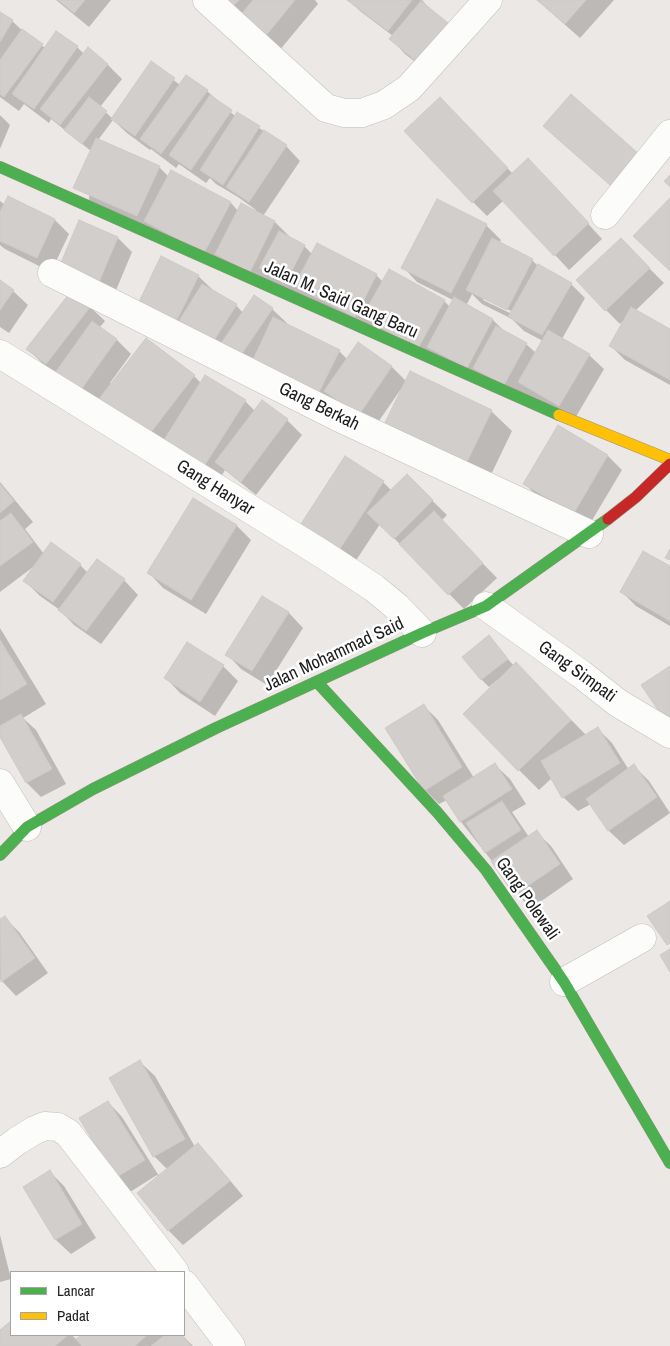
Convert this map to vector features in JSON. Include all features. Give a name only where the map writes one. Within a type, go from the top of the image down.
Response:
[{"type":"street","points":[[207,0],[326,108],[362,113],[384,105],[409,88],[482,2]]},
{"type":"street","points":[[605,215],[670,134]]},
{"type":"street","name":"Jalan M. Said Gang Baru","points":[[0,167],[565,418],[670,460]]},
{"type":"street","name":"Gang Berkah","points":[[52,273],[338,417],[589,534]]},
{"type":"street","name":"Gang Hanyar","points":[[0,354],[374,588],[397,607],[422,633]]},
{"type":"street","name":"Jalan Mohammad Said","points":[[0,855],[27,827],[93,789],[216,728],[422,633],[486,606],[589,534],[636,497],[670,464]]},
{"type":"street","name":"Gang Simpati","points":[[486,606],[618,702],[670,734]]},
{"type":"street","name":"Gang Polewali","points":[[318,682],[480,862],[564,982],[670,1163]]},
{"type":"street","points":[[0,783],[27,827]]},
{"type":"street","points":[[564,982],[642,938]]},
{"type":"street","points":[[0,1154],[17,1141],[45,1126],[58,1127],[68,1133],[174,1271]]},
{"type":"street","points":[[185,1285],[231,1346]]},
{"type":"building","points":[[58,0],[85,0],[74,13]]},
{"type":"building","points":[[227,0],[239,0],[233,6]]},
{"type":"building","points":[[253,0],[295,0],[264,38],[239,17]]},
{"type":"building","points":[[347,0],[412,0],[388,31]]},
{"type":"building","points":[[537,0],[586,0],[565,24]]},
{"type":"building","points":[[421,1],[453,27],[421,65],[389,39]]},
{"type":"building","points":[[0,12],[13,20],[0,42]]},
{"type":"building","points":[[22,29],[43,44],[4,97],[0,94],[0,60]]},
{"type":"building","points":[[56,31],[78,46],[34,109],[12,94]]},
{"type":"building","points":[[88,47],[108,64],[60,125],[40,109]]},
{"type":"building","points":[[151,61],[175,78],[135,136],[111,119]]},
{"type":"building","points":[[186,75],[208,90],[161,154],[140,139]]},
{"type":"building","points":[[571,94],[639,154],[611,186],[543,126]]},
{"type":"building","points":[[210,95],[232,110],[191,170],[169,155]]},
{"type":"building","points":[[89,97],[107,111],[82,144],[64,130]]},
{"type":"building","points":[[440,97],[508,168],[472,203],[404,131]]},
{"type":"building","points":[[237,112],[260,126],[223,185],[200,170]]},
{"type":"building","points":[[264,130],[287,145],[249,202],[226,187]]},
{"type":"building","points":[[96,138],[160,166],[137,216],[73,188]]},
{"type":"building","points":[[528,158],[589,223],[554,256],[493,191]]},
{"type":"building","points":[[171,170],[231,202],[204,253],[144,221]]},
{"type":"building","points":[[670,175],[670,187],[664,181]]},
{"type":"building","points":[[8,196],[55,219],[37,258],[0,241],[0,212]]},
{"type":"building","points":[[670,198],[670,271],[633,236]]},
{"type":"building","points":[[437,199],[487,224],[451,293],[401,268]]},
{"type":"building","points":[[241,203],[275,221],[250,272],[215,254]]},
{"type":"building","points":[[79,220],[118,237],[99,282],[60,265]]},
{"type":"building","points":[[279,231],[305,245],[286,282],[259,268]]},
{"type":"building","points":[[492,238],[533,259],[507,310],[466,290]]},
{"type":"building","points":[[621,238],[650,268],[605,311],[576,280]]},
{"type":"building","points":[[317,243],[377,274],[355,317],[294,286]]},
{"type":"building","points":[[161,256],[199,275],[175,324],[137,306]]},
{"type":"building","points":[[538,264],[572,283],[542,335],[508,317]]},
{"type":"building","points":[[389,269],[445,300],[418,348],[362,317]]},
{"type":"building","points":[[0,280],[14,290],[0,310]]},
{"type":"building","points":[[202,284],[237,304],[213,342],[179,321]]},
{"type":"building","points":[[72,290],[91,306],[46,364],[26,349]]},
{"type":"building","points":[[254,295],[273,308],[239,358],[220,345]]},
{"type":"building","points":[[454,297],[493,319],[467,368],[427,347]]},
{"type":"building","points":[[631,307],[670,329],[670,380],[609,346]]},
{"type":"building","points":[[273,317],[340,350],[317,396],[251,364]]},
{"type":"building","points":[[92,321],[117,339],[80,391],[55,373]]},
{"type":"building","points":[[496,326],[527,343],[504,385],[473,368]]},
{"type":"building","points":[[548,330],[590,354],[559,406],[518,382]]},
{"type":"building","points":[[146,338],[195,375],[148,436],[99,399]]},
{"type":"building","points":[[358,342],[392,366],[359,415],[324,391]]},
{"type":"building","points":[[410,371],[492,410],[465,466],[383,427]]},
{"type":"building","points":[[205,375],[246,400],[203,468],[162,443]]},
{"type":"building","points":[[262,400],[288,419],[241,482],[215,462]]},
{"type":"building","points":[[558,425],[608,455],[574,513],[523,484]]},
{"type":"building","points":[[345,456],[384,481],[336,555],[297,530]]},
{"type":"building","points":[[407,474],[433,500],[394,539],[367,513]]},
{"type":"building","points":[[0,484],[14,501],[0,513]]},
{"type":"building","points":[[193,498],[237,525],[191,600],[147,573]]},
{"type":"building","points":[[434,511],[483,563],[448,595],[399,544]]},
{"type":"building","points":[[11,513],[33,542],[0,566],[0,521]]},
{"type":"building","points":[[51,542],[81,564],[53,602],[23,581]]},
{"type":"building","points":[[670,549],[670,560],[665,558]]},
{"type":"building","points":[[643,551],[670,566],[670,621],[620,592]]},
{"type":"building","points":[[97,559],[125,579],[86,631],[58,610]]},
{"type":"building","points":[[262,596],[289,612],[252,671],[225,655]]},
{"type":"building","points":[[489,635],[508,659],[481,680],[462,657]]},
{"type":"building","points":[[0,640],[27,684],[0,700]]},
{"type":"building","points":[[187,642],[224,665],[200,702],[164,678]]},
{"type":"building","points":[[516,662],[571,720],[518,771],[463,714]]},
{"type":"building","points":[[670,666],[670,725],[669,726],[641,685]]},
{"type":"building","points":[[424,704],[462,767],[424,791],[385,728]]},
{"type":"building","points":[[21,714],[52,769],[26,783],[0,737],[0,726]]},
{"type":"building","points":[[598,727],[620,763],[562,798],[541,761]]},
{"type":"building","points":[[495,763],[512,789],[460,822],[443,796]]},
{"type":"building","points":[[634,764],[657,797],[608,831],[586,799]]},
{"type":"building","points":[[502,801],[521,830],[485,853],[466,823]]},
{"type":"building","points":[[537,830],[560,864],[514,895],[491,861]]},
{"type":"building","points":[[670,901],[670,943],[667,945],[647,916]]},
{"type":"building","points":[[5,916],[35,958],[1,982],[0,919]]},
{"type":"building","points":[[670,949],[670,972],[660,955]]},
{"type":"building","points":[[140,1060],[185,1139],[153,1157],[109,1078]]},
{"type":"building","points":[[108,1101],[145,1160],[115,1178],[79,1118]]},
{"type":"building","points":[[198,1143],[230,1181],[168,1231],[137,1193]]},
{"type":"building","points":[[50,1170],[82,1224],[55,1240],[23,1187]]},
{"type":"building","points":[[10,1322],[10,1336],[67,1336],[55,1346],[0,1346],[0,1330]]},
{"type":"building","points":[[80,1336],[146,1336],[135,1346],[82,1346],[76,1339]]},
{"type":"building","points":[[164,1336],[183,1336],[191,1346],[151,1346]]},
{"type":"traffic: fast","points":[[0,167],[559,415]]},
{"type":"traffic: fast","points":[[0,855],[27,827],[93,789],[216,728],[422,633],[486,606],[608,519]]},
{"type":"traffic: fast","points":[[317,682],[437,812],[486,870],[564,982],[670,1163]]},
{"type":"traffic: slow","points":[[559,415],[670,460]]},
{"type":"traffic: jam","points":[[608,519],[636,497],[670,464]]}]
